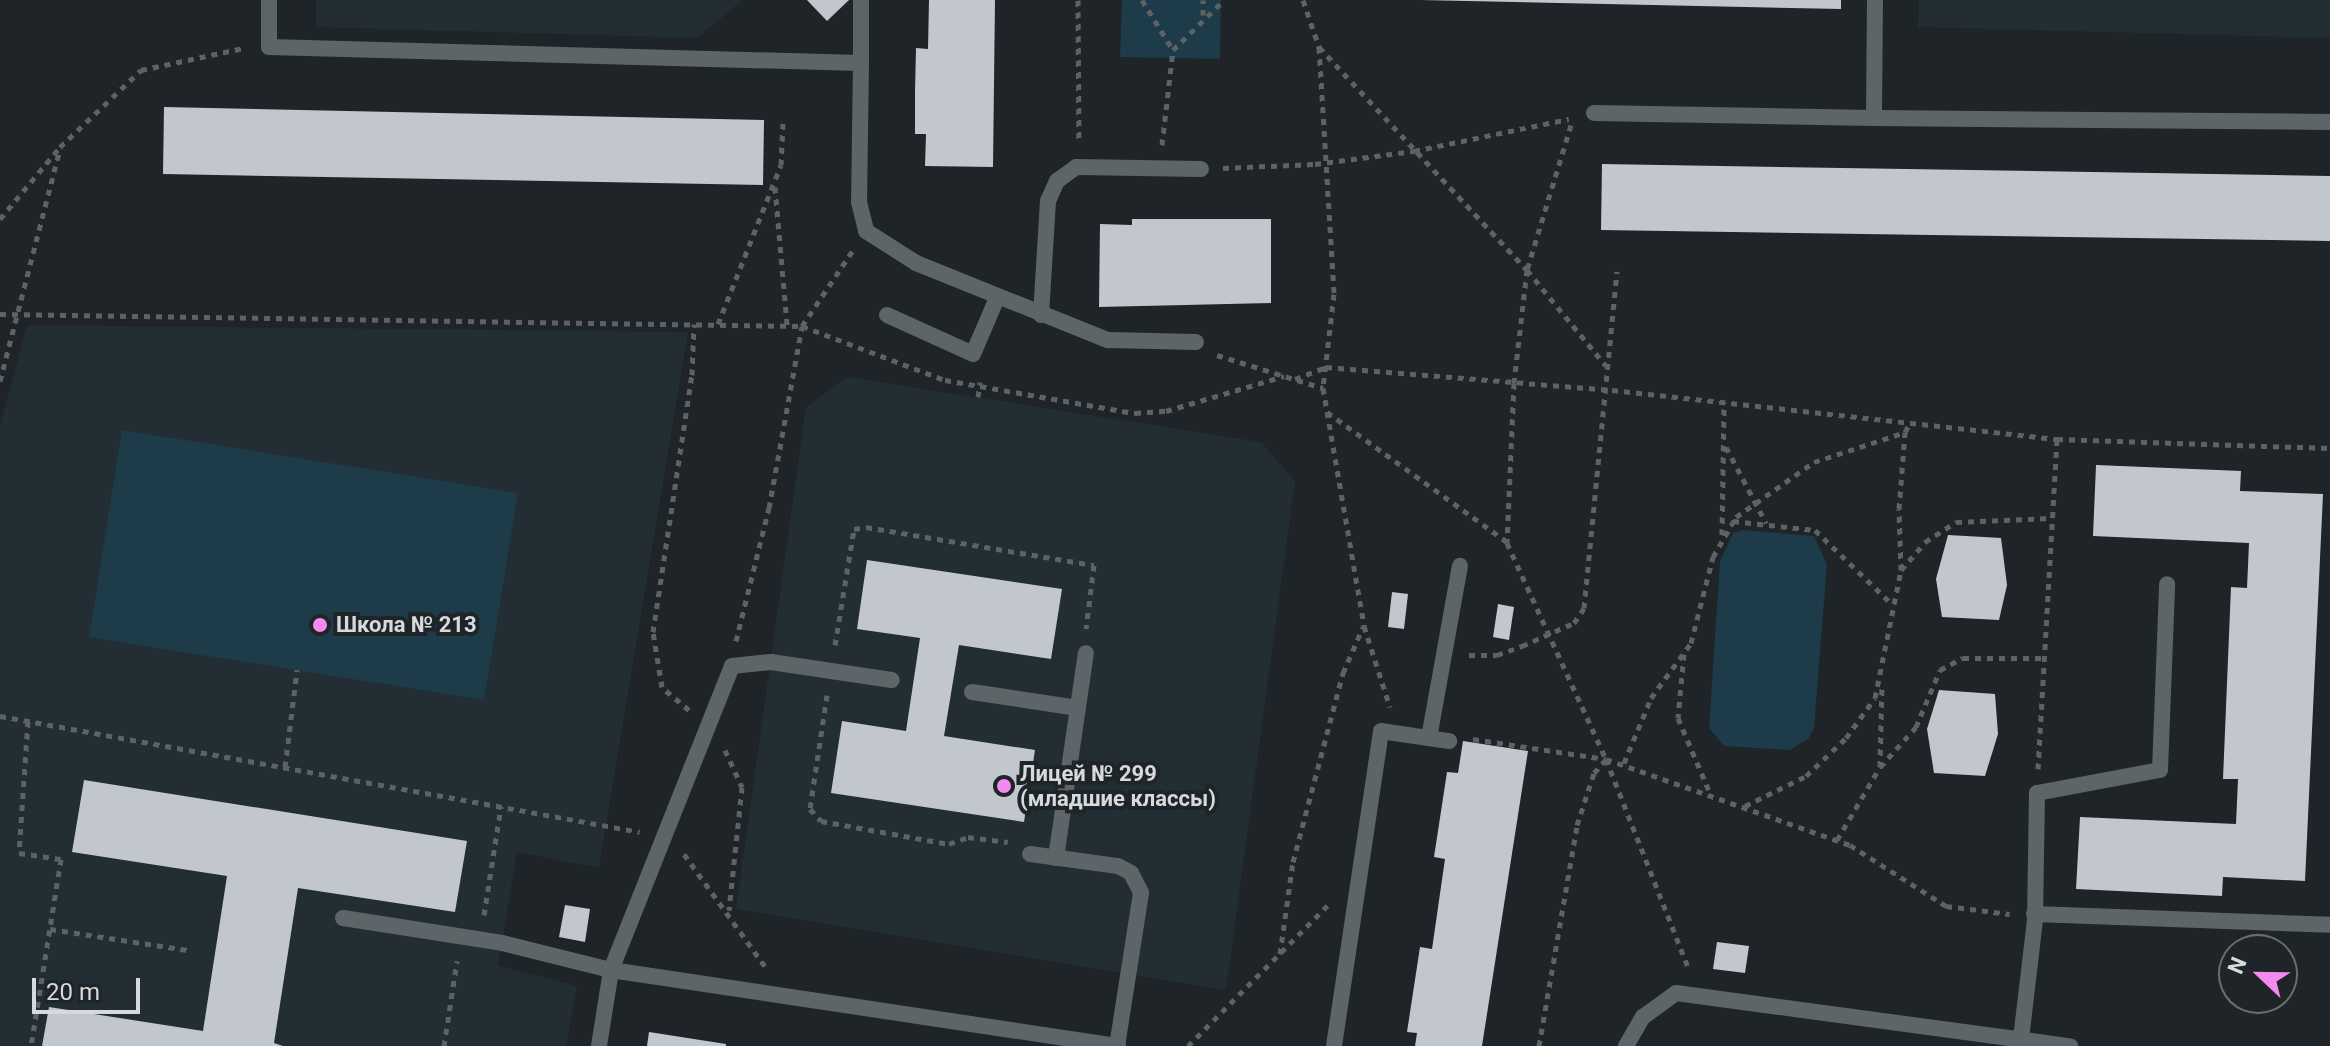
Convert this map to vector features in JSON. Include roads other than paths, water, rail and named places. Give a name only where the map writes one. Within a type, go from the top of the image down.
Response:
[{"type":"lane","points":[[269,0],[269,47],[861,63]]},
{"type":"lane","points":[[861,0],[859,202],[866,231],[916,263],[1108,340],[1196,342]]},
{"type":"lane","points":[[1874,118],[1875,0]]},
{"type":"lane","points":[[1594,113],[2330,122]]},
{"type":"lane","points":[[1041,315],[1048,201],[1057,181],[1076,167],[1201,169]]},
{"type":"lane","points":[[887,315],[973,354],[997,298]]},
{"type":"lane","points":[[1429,738],[1460,566]]},
{"type":"lane","points":[[2021,1039],[2035,917],[2037,793],[2160,770],[2167,584]]},
{"type":"lane","points":[[1056,858],[1086,653]]},
{"type":"lane","points":[[599,1046],[611,970],[732,666],[771,662],[892,680]]},
{"type":"lane","points":[[972,692],[1078,708]]},
{"type":"lane","points":[[1334,1046],[1381,731],[1449,741]]},
{"type":"lane","points":[[343,918],[460,936],[611,970],[1117,1046],[1141,893],[1131,873],[1118,866],[1030,854]]},
{"type":"lane","points":[[2035,917],[2330,925]]},
{"type":"lane","points":[[1626,1046],[1643,1017],[1661,1000],[1676,993],[2070,1046]]},
{"type":"place","name":"Школа № 213","points":[[320,625]]},
{"type":"place","name":"Лицей № 299 (младшие классы)","points":[[1004,786]]}]
